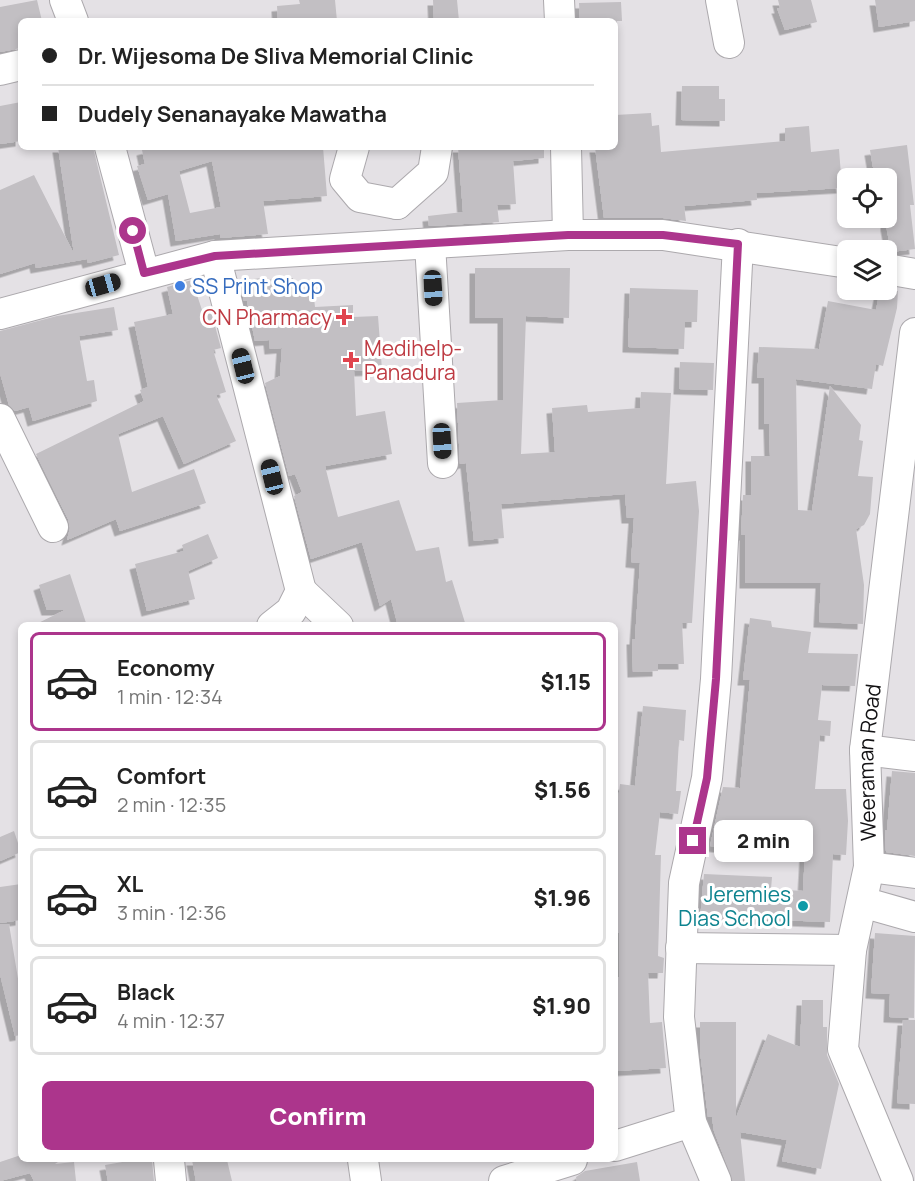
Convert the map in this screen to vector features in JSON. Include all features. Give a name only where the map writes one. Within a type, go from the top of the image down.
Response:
[{"type":"street","points":[[65,0],[72,18]]},
{"type":"street","points":[[559,0],[561,18]]},
{"type":"street","points":[[721,0],[729,43]]},
{"type":"street","points":[[0,70],[18,66]]},
{"type":"street","points":[[111,150],[144,273]]},
{"type":"street","points":[[353,150],[345,179],[360,197],[397,204]]},
{"type":"street","points":[[397,204],[433,172],[437,150]]},
{"type":"street","points":[[566,150],[568,235]]},
{"type":"street","points":[[397,204],[416,245],[443,463]]},
{"type":"street","points":[[0,314],[144,273],[215,256],[568,235],[663,235],[738,244],[837,260]]},
{"type":"street","points":[[716,1181],[691,1122],[679,1017],[684,883],[707,778],[716,679],[738,244]]},
{"type":"street","points":[[215,256],[301,591],[334,622]]},
{"type":"street","points":[[897,271],[915,274]]},
{"type":"street","name":"Weeraman Road","points":[[898,1181],[843,1049],[851,950],[869,867],[865,750],[915,333]]},
{"type":"street","points":[[0,419],[53,527]]},
{"type":"street","points":[[277,622],[291,611],[301,591]]},
{"type":"street","points":[[865,750],[915,756]]},
{"type":"street","points":[[869,867],[915,873]]},
{"type":"street","points":[[862,902],[915,917]]},
{"type":"street","points":[[681,948],[851,950]]},
{"type":"street","points":[[618,1145],[691,1122]]},
{"type":"street","points":[[169,1162],[171,1181]]},
{"type":"street","points":[[363,1162],[366,1181]]},
{"type":"street","points":[[504,1181],[566,1162]]},
{"type":"building","points":[[37,0],[41,18],[18,18],[18,49],[0,52],[0,7]]},
{"type":"building","points":[[299,0],[335,0],[337,18],[278,18],[277,6],[300,4]]},
{"type":"building","points":[[433,0],[457,0],[459,18],[434,18]]},
{"type":"building","points":[[778,0],[811,0],[817,22],[785,30],[777,8],[780,8]]},
{"type":"building","points":[[875,0],[915,0],[915,21],[879,27]]},
{"type":"building","points":[[621,2],[622,21],[618,21],[618,18],[580,18],[579,3]]},
{"type":"building","points":[[682,86],[719,86],[719,99],[725,99],[725,121],[681,120]]},
{"type":"building","points":[[18,103],[18,141],[0,144],[0,106]]},
{"type":"building","points":[[651,113],[652,126],[659,125],[661,152],[785,141],[785,128],[809,126],[811,152],[839,149],[840,168],[837,168],[837,188],[756,193],[757,200],[684,206],[686,221],[663,218],[604,218],[595,150],[618,150],[618,115]]},
{"type":"building","points":[[907,145],[914,205],[910,205],[915,249],[897,251],[897,240],[889,240],[887,228],[897,228],[897,168],[873,168],[870,150]]},
{"type":"building","points":[[58,150],[94,150],[119,255],[88,263],[87,259],[36,268],[35,263],[0,274],[0,190],[34,175],[74,254]]},
{"type":"building","points":[[142,150],[323,150],[327,196],[263,201],[268,234],[220,238],[220,234],[176,241],[168,194],[148,200],[137,166],[145,164]],"holes":[[[212,161],[221,207],[190,213],[179,171]]]},
{"type":"building","points":[[458,150],[544,150],[544,158],[513,161],[516,204],[497,205],[499,222],[429,226],[428,216],[463,212]]},
{"type":"building","points":[[475,268],[570,268],[569,318],[526,316],[521,454],[555,452],[552,408],[587,405],[588,412],[640,408],[641,392],[671,393],[666,484],[696,481],[699,511],[692,623],[682,623],[684,664],[658,664],[658,671],[633,672],[632,639],[635,639],[640,563],[631,562],[634,518],[627,518],[625,494],[501,504],[504,538],[474,541],[466,463],[460,464],[457,403],[503,400],[503,318],[475,318]]},
{"type":"building","points":[[293,278],[294,291],[313,289],[315,307],[353,305],[353,317],[378,316],[382,370],[354,371],[356,416],[385,411],[392,454],[325,466],[338,517],[399,500],[416,551],[439,547],[446,582],[452,580],[465,622],[397,622],[391,599],[380,606],[362,542],[311,559],[294,496],[302,492],[295,474],[289,476],[265,383],[280,376],[282,348],[270,349],[269,340],[255,341],[247,301],[244,301],[239,281]]},
{"type":"building","points":[[192,280],[203,313],[211,311],[221,348],[213,350],[226,392],[216,395],[236,441],[184,464],[163,416],[118,434],[132,492],[194,469],[206,503],[120,531],[116,519],[67,540],[70,528],[68,519],[36,454],[144,401],[140,390],[148,387],[134,322],[173,314],[167,287]]},
{"type":"building","points":[[630,288],[698,290],[697,322],[685,322],[684,349],[628,347]]},
{"type":"building","points":[[898,291],[897,308],[883,366],[876,364],[872,389],[796,379],[798,510],[812,511],[830,386],[861,425],[859,440],[863,441],[858,476],[873,477],[870,514],[864,525],[856,529],[864,585],[863,624],[819,622],[821,583],[745,583],[745,535],[741,535],[743,495],[751,495],[751,456],[770,456],[769,424],[764,424],[764,378],[757,378],[759,347],[819,349],[828,301],[876,310],[878,300],[897,300]]},
{"type":"building","points":[[114,307],[118,330],[79,336],[87,381],[94,380],[97,401],[33,421],[29,407],[15,411],[9,405],[0,373],[0,331],[57,316]]},
{"type":"building","points":[[680,362],[714,363],[713,390],[679,389]]},
{"type":"building","points":[[208,534],[218,558],[188,571],[195,599],[147,611],[135,564],[184,551],[182,545]]},
{"type":"building","points":[[70,574],[86,622],[40,622],[65,610],[47,610],[39,585]]},
{"type":"building","points":[[750,618],[771,621],[772,627],[811,632],[808,653],[858,654],[855,686],[822,685],[818,720],[831,721],[830,736],[820,735],[815,789],[846,789],[848,821],[846,855],[833,854],[830,922],[725,918],[724,922],[700,920],[704,874],[772,877],[771,889],[803,891],[805,853],[799,852],[801,828],[766,823],[765,852],[710,846],[723,787],[740,788],[750,680],[743,680]]},
{"type":"building","points":[[643,706],[686,710],[684,741],[679,740],[676,791],[681,791],[678,814],[660,812],[655,855],[661,855],[658,956],[664,958],[663,973],[648,973],[650,1023],[662,1022],[666,1068],[618,1071],[618,800],[620,784],[635,786]]},
{"type":"building","points":[[892,771],[915,773],[915,856],[886,852],[885,830],[887,831]]},
{"type":"building","points":[[14,831],[18,843],[18,853],[0,861],[0,837]]},
{"type":"building","points":[[18,884],[18,920],[0,923],[0,887]]},
{"type":"building","points":[[0,924],[9,924],[18,979],[18,1036],[15,1036],[0,974]]},
{"type":"building","points":[[875,933],[915,936],[914,1018],[889,1017],[890,994],[871,993]]},
{"type":"building","points":[[802,1000],[823,1000],[823,1027],[827,1027],[827,1055],[839,1084],[821,1169],[782,1161],[787,1140],[740,1132],[745,1181],[733,1181],[714,1131],[712,1117],[708,1117],[700,1051],[700,1022],[736,1022],[736,1118],[768,1034],[800,1047]]},
{"type":"building","points":[[903,1020],[915,1020],[915,1104],[897,1103]]},
{"type":"building","points":[[18,1156],[18,1162],[58,1162],[55,1164],[74,1162],[76,1181],[34,1181],[30,1173],[0,1181],[0,1162]]},
{"type":"building","points":[[122,1162],[152,1162],[154,1181],[108,1181],[105,1165]]},
{"type":"building","points":[[192,1162],[227,1162],[232,1181],[196,1181]]},
{"type":"building","points":[[637,1162],[640,1181],[577,1181],[576,1177],[585,1171]]},
{"type":"place","name":"SS Print Shop","points":[[180,286]]},
{"type":"place","name":"CN Pharmacy","points":[[344,317]]},
{"type":"place","name":"Medihelp- Panadura","points":[[351,360]]},
{"type":"place","name":"Jeremies Dias School","points":[[803,906]]},
{"type":"route","points":[[133,231],[144,273],[215,256],[568,235],[663,235],[738,244],[716,679],[707,778],[693,841]]}]
